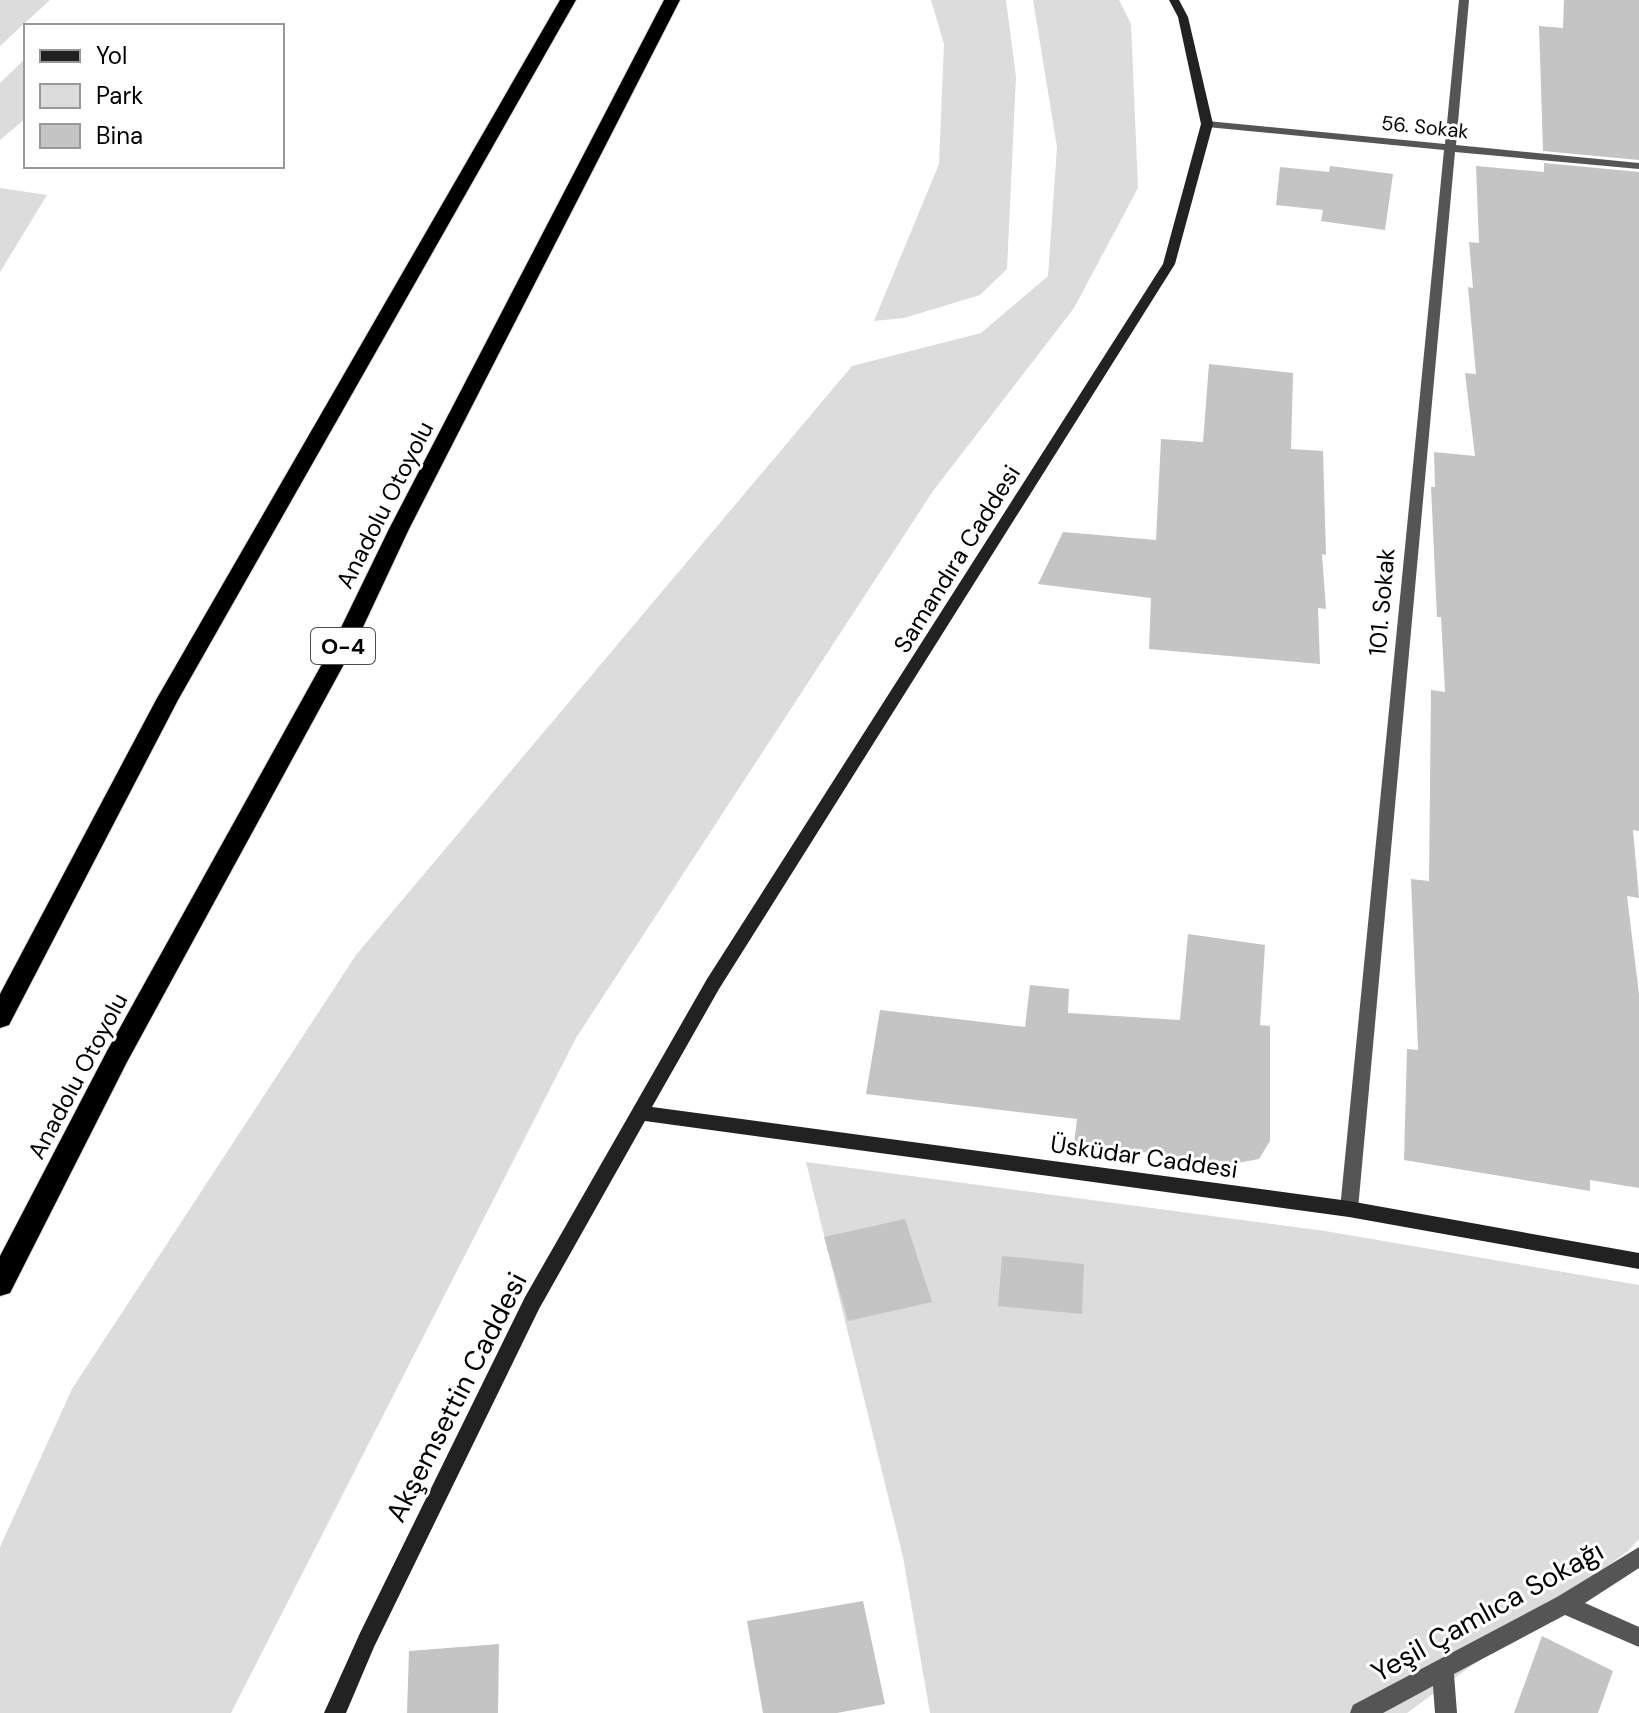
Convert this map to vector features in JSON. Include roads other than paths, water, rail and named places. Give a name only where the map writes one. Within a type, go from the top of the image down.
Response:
[{"type":"highway","points":[[0,1018],[167,700],[568,0]]},
{"type":"highway","name":"Anadolu Otoyolu","points":[[0,1284],[116,1058],[344,644],[399,529],[481,376],[672,0]]},
{"type":"main road","name":"Samandıra Caddesi","points":[[640,1113],[713,984],[1169,264],[1207,124],[1183,17],[1174,0]]},
{"type":"main road","name":"Üsküdar Caddesi","points":[[640,1113],[1349,1209],[1639,1261]]},
{"type":"main road","name":"Akşemsettin Caddesi","points":[[335,1713],[367,1640],[532,1303],[640,1113]]},
{"type":"street","name":"101. Sokak","points":[[1349,1209],[1464,0]]},
{"type":"street","name":"56. Sokak","points":[[1207,124],[1639,166]]},
{"type":"street","name":"Yeşil Çamlıca Sokağı","points":[[1361,1713],[1564,1604],[1639,1557]]},
{"type":"street","points":[[1564,1604],[1639,1637]]},
{"type":"street","points":[[1443,1671],[1446,1713]]}]
